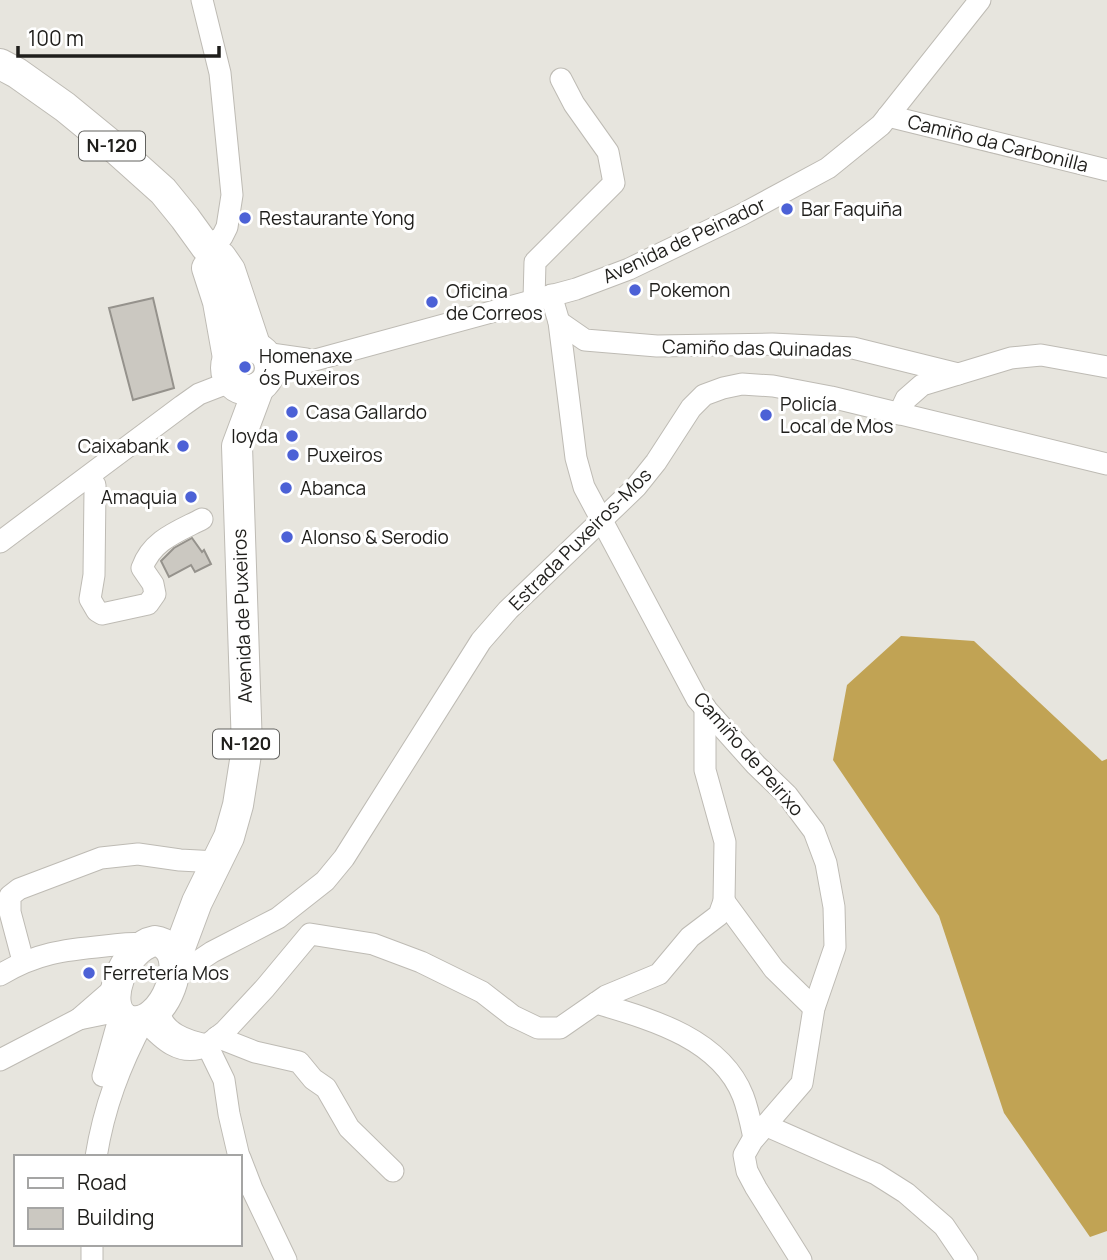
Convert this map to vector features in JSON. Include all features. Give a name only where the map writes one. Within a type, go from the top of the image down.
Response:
[{"type":"highway","name":"Avenida de Puxeiros","points":[[0,64],[65,107],[115,148],[163,191],[205,247],[220,257],[230,270],[248,370],[230,402],[233,436],[237,446],[247,748],[238,806],[229,837],[197,902],[177,951]]},
{"type":"highway","points":[[126,994],[130,955],[177,951]]},
{"type":"highway","points":[[126,994],[177,951]]},
{"type":"street","points":[[202,0],[220,73],[232,195],[222,237],[205,247]]},
{"type":"street","name":"Avenida de Peinador","points":[[0,542],[199,394],[248,370],[286,368],[576,289],[629,269],[741,215],[828,168],[881,125],[980,0]]},
{"type":"street","name":"Camiño de Peirixo","points":[[561,79],[574,104],[608,152],[614,183],[535,262],[542,298],[559,322],[576,458],[584,487],[697,699],[756,765],[788,795],[814,831],[826,863],[834,906],[835,947],[814,1008],[802,1083],[760,1131],[744,1155],[747,1171],[800,1260]]},
{"type":"street","name":"Camiño da Carbonilla","points":[[888,116],[1107,170]]},
{"type":"street","name":"Camiño das Quinadas","points":[[559,322],[585,340],[657,346],[772,344],[853,348],[958,374]]},
{"type":"street","points":[[899,414],[906,399],[922,385],[1011,358],[1041,355],[1107,367]]},
{"type":"street","name":"Estrada Puxeiros-Mos","points":[[177,951],[278,918],[325,881],[344,858],[481,641],[508,610],[636,487],[656,462],[691,408],[704,395],[742,384],[773,386],[831,397],[1107,464]]},
{"type":"street","points":[[88,477],[95,485],[94,575],[90,599],[102,614],[148,604],[155,594],[153,584],[142,568],[147,554],[166,538],[202,519]]},
{"type":"street","points":[[126,1055],[147,1046],[194,1051],[212,1041],[265,988],[310,934],[373,944],[421,962],[482,992],[513,1016],[538,1028],[560,1028],[596,1003],[659,974],[690,937],[719,915],[724,901],[725,842],[705,770],[705,707]]},
{"type":"street","points":[[23,961],[10,912],[10,896],[19,889],[100,858],[138,854],[217,862]]},
{"type":"street","points":[[724,901],[774,969],[814,1008]]},
{"type":"street","points":[[0,975],[23,961],[66,950],[161,1020],[166,1027],[188,1040],[212,1041],[299,1062],[313,1079],[326,1088],[349,1128],[393,1171]]},
{"type":"street","points":[[0,1060],[126,994]]},
{"type":"street","points":[[126,994],[168,1043],[180,1049]]},
{"type":"street","points":[[96,1155],[104,1112],[126,1055],[126,994]]},
{"type":"street","points":[[84,1155],[92,1114],[126,994]]},
{"type":"street","points":[[596,1003],[680,1032],[699,1043],[729,1073],[760,1131],[876,1174],[906,1194],[944,1226],[967,1260]]},
{"type":"street","points":[[212,1041],[224,1080],[239,1155]]},
{"type":"street","points":[[242,1162],[286,1260]]},
{"type":"shaded area","points":[[901,636],[974,641],[1102,761],[1107,759],[1107,1231],[1090,1237],[1004,1113],[939,916],[833,760],[847,685]]},
{"type":"building","points":[[153,298],[174,388],[133,400],[109,308]]},
{"type":"building","points":[[192,538],[202,552],[204,550],[211,564],[195,572],[191,565],[169,577],[161,561],[174,548]]},
{"type":"place","name":"Bar Faquiña","points":[[787,209]]},
{"type":"place","name":"Restaurante Yong","points":[[245,218]]},
{"type":"place","name":"Pokemon","points":[[635,290]]},
{"type":"place","name":"Oficina de Correos","points":[[432,302]]},
{"type":"place","name":"Homenaxe ós Puxeiros","points":[[245,367]]},
{"type":"place","name":"Casa Gallardo","points":[[292,412]]},
{"type":"place","name":"Policía Local de Mos","points":[[766,415]]},
{"type":"place","name":"loyda","points":[[292,436]]},
{"type":"place","name":"Caixabank","points":[[183,446]]},
{"type":"place","name":"Puxeiros","points":[[293,455]]},
{"type":"place","name":"Abanca","points":[[286,488]]},
{"type":"place","name":"Amaquia","points":[[191,497]]},
{"type":"place","name":"Alonso & Serodio","points":[[287,537]]},
{"type":"place","name":"Ferretería Mos","points":[[89,973]]}]
